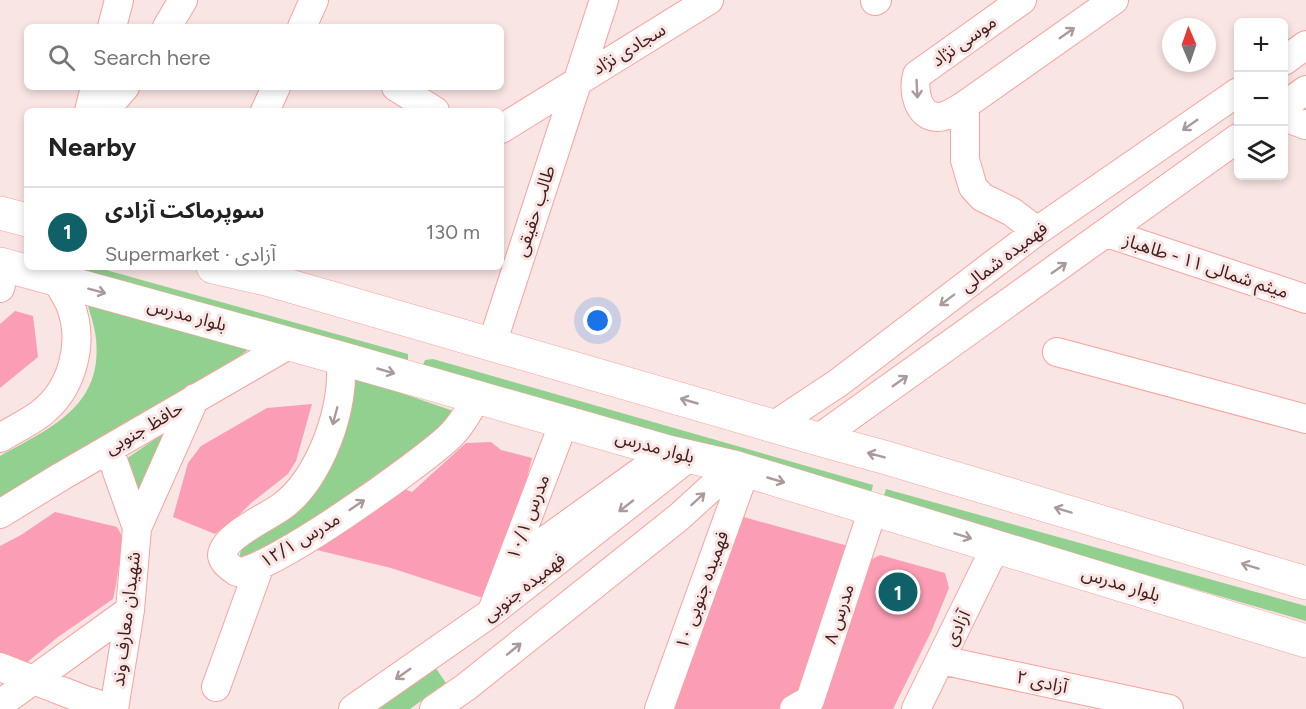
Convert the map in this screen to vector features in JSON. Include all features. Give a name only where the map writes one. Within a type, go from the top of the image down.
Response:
[{"type":"main road","points":[[0,213],[24,219]]},
{"type":"main road","points":[[244,270],[275,273],[492,344],[887,458],[1306,583]]},
{"type":"main road","name":"بلوار مدرس","points":[[2,273],[56,279],[739,469],[1306,641]]},
{"type":"street","points":[[112,24],[119,0]]},
{"type":"street","points":[[168,24],[183,0]]},
{"type":"street","points":[[303,24],[314,0]]},
{"type":"street","name":"طالب حقیقی","points":[[492,344],[604,0]]},
{"type":"street","name":"سجادی نژاد","points":[[579,79],[709,0]]},
{"type":"street","name":"موسی نژاد","points":[[1022,0],[918,75],[914,85],[916,97],[927,115],[946,116],[965,105],[1114,0]]},
{"type":"street","points":[[1288,58],[1306,45]]},
{"type":"street","points":[[504,127],[579,79]]},
{"type":"street","points":[[89,108],[94,90]]},
{"type":"street","points":[[107,108],[122,90]]},
{"type":"street","points":[[266,108],[275,90]]},
{"type":"street","points":[[401,90],[430,108]]},
{"type":"street","points":[[1288,103],[1306,90]]},
{"type":"street","name":"فهمیده شمالی","points":[[772,426],[838,383],[1037,231],[1234,95]]},
{"type":"street","points":[[965,105],[965,160],[973,187],[982,197],[1012,212],[1037,231]]},
{"type":"street","points":[[1288,118],[1306,125]]},
{"type":"street","points":[[818,439],[1234,142]]},
{"type":"street","name":"میثم شمالی ۱۱ - طاهباز","points":[[1107,233],[1306,299]]},
{"type":"street","points":[[0,438],[41,413],[62,390],[73,369],[76,347],[72,316],[70,306],[56,279]]},
{"type":"street","name":"حافظ جنوبی","points":[[0,514],[290,344]]},
{"type":"street","points":[[1057,352],[1306,419]]},
{"type":"street","name":"مدرس ۱۲/۱","points":[[340,358],[341,384],[334,422],[306,482],[295,496],[236,536],[221,553],[222,559],[237,572],[245,572],[260,565],[322,528],[425,458],[463,421],[477,396]]},
{"type":"street","points":[[838,383],[832,398],[839,409],[846,411],[859,409]]},
{"type":"street","points":[[137,528],[195,398]]},
{"type":"street","name":"مدرس ۱۰/۱","points":[[492,612],[564,422]]},
{"type":"street","points":[[108,449],[137,528]]},
{"type":"street","points":[[510,566],[679,454]]},
{"type":"street","name":"فهمیده جنوبی","points":[[353,709],[492,612],[679,454]]},
{"type":"street","points":[[434,709],[466,687],[739,469]]},
{"type":"street","name":"فهمیده جنوبی ۱۰","points":[[659,709],[739,469]]},
{"type":"street","name":"مدرس ۸","points":[[794,709],[810,700],[873,509]]},
{"type":"street","name":"شهیدان معارف وند","points":[[114,709],[130,610],[137,528]]},
{"type":"street","name":"آزادی","points":[[916,709],[996,546]]},
{"type":"street","points":[[216,687],[260,565]]},
{"type":"street","points":[[0,704],[130,610]]},
{"type":"street","points":[[442,646],[458,650],[471,663],[473,673],[466,687]]},
{"type":"street","name":"آزادی ۲","points":[[941,660],[1155,706]]},
{"type":"street","points":[[0,667],[33,680],[79,704],[114,709]]},
{"type":"street","points":[[79,704],[120,672]]},
{"type":"green space","points":[[65,270],[106,270],[408,354],[408,361]]},
{"type":"green space","points":[[87,302],[249,349],[233,361],[0,500],[0,456],[54,425],[82,399],[91,382],[96,362],[96,339]]},
{"type":"green space","points":[[433,359],[873,485],[870,497],[423,365],[425,360]]},
{"type":"green space","points":[[352,376],[462,414],[332,514],[239,562],[241,548],[267,520]]},
{"type":"green space","points":[[176,425],[141,499],[120,463]]},
{"type":"green space","points":[[886,489],[1306,606],[1306,621],[883,499]]},
{"type":"green space","points":[[433,664],[446,683],[410,709],[372,709]]},
{"type":"building","points":[[15,311],[33,316],[38,357],[0,388],[0,324]]},
{"type":"building","points":[[312,404],[296,461],[288,474],[239,515],[215,534],[173,517],[188,463],[201,446],[267,408]]},
{"type":"building","points":[[491,442],[501,450],[532,458],[524,490],[486,599],[391,568],[317,550],[399,487],[412,492],[466,443]]},
{"type":"building","points":[[55,512],[117,527],[123,538],[116,585],[113,599],[58,637],[25,664],[0,655],[0,546]]},
{"type":"building","points":[[733,514],[848,546],[802,694],[786,709],[667,709]]},
{"type":"building","points":[[880,555],[945,573],[949,588],[931,632],[893,709],[817,709],[865,563]]},
{"type":"place","name":"سوپرماکت آزادی","points":[[898,592]]}]
